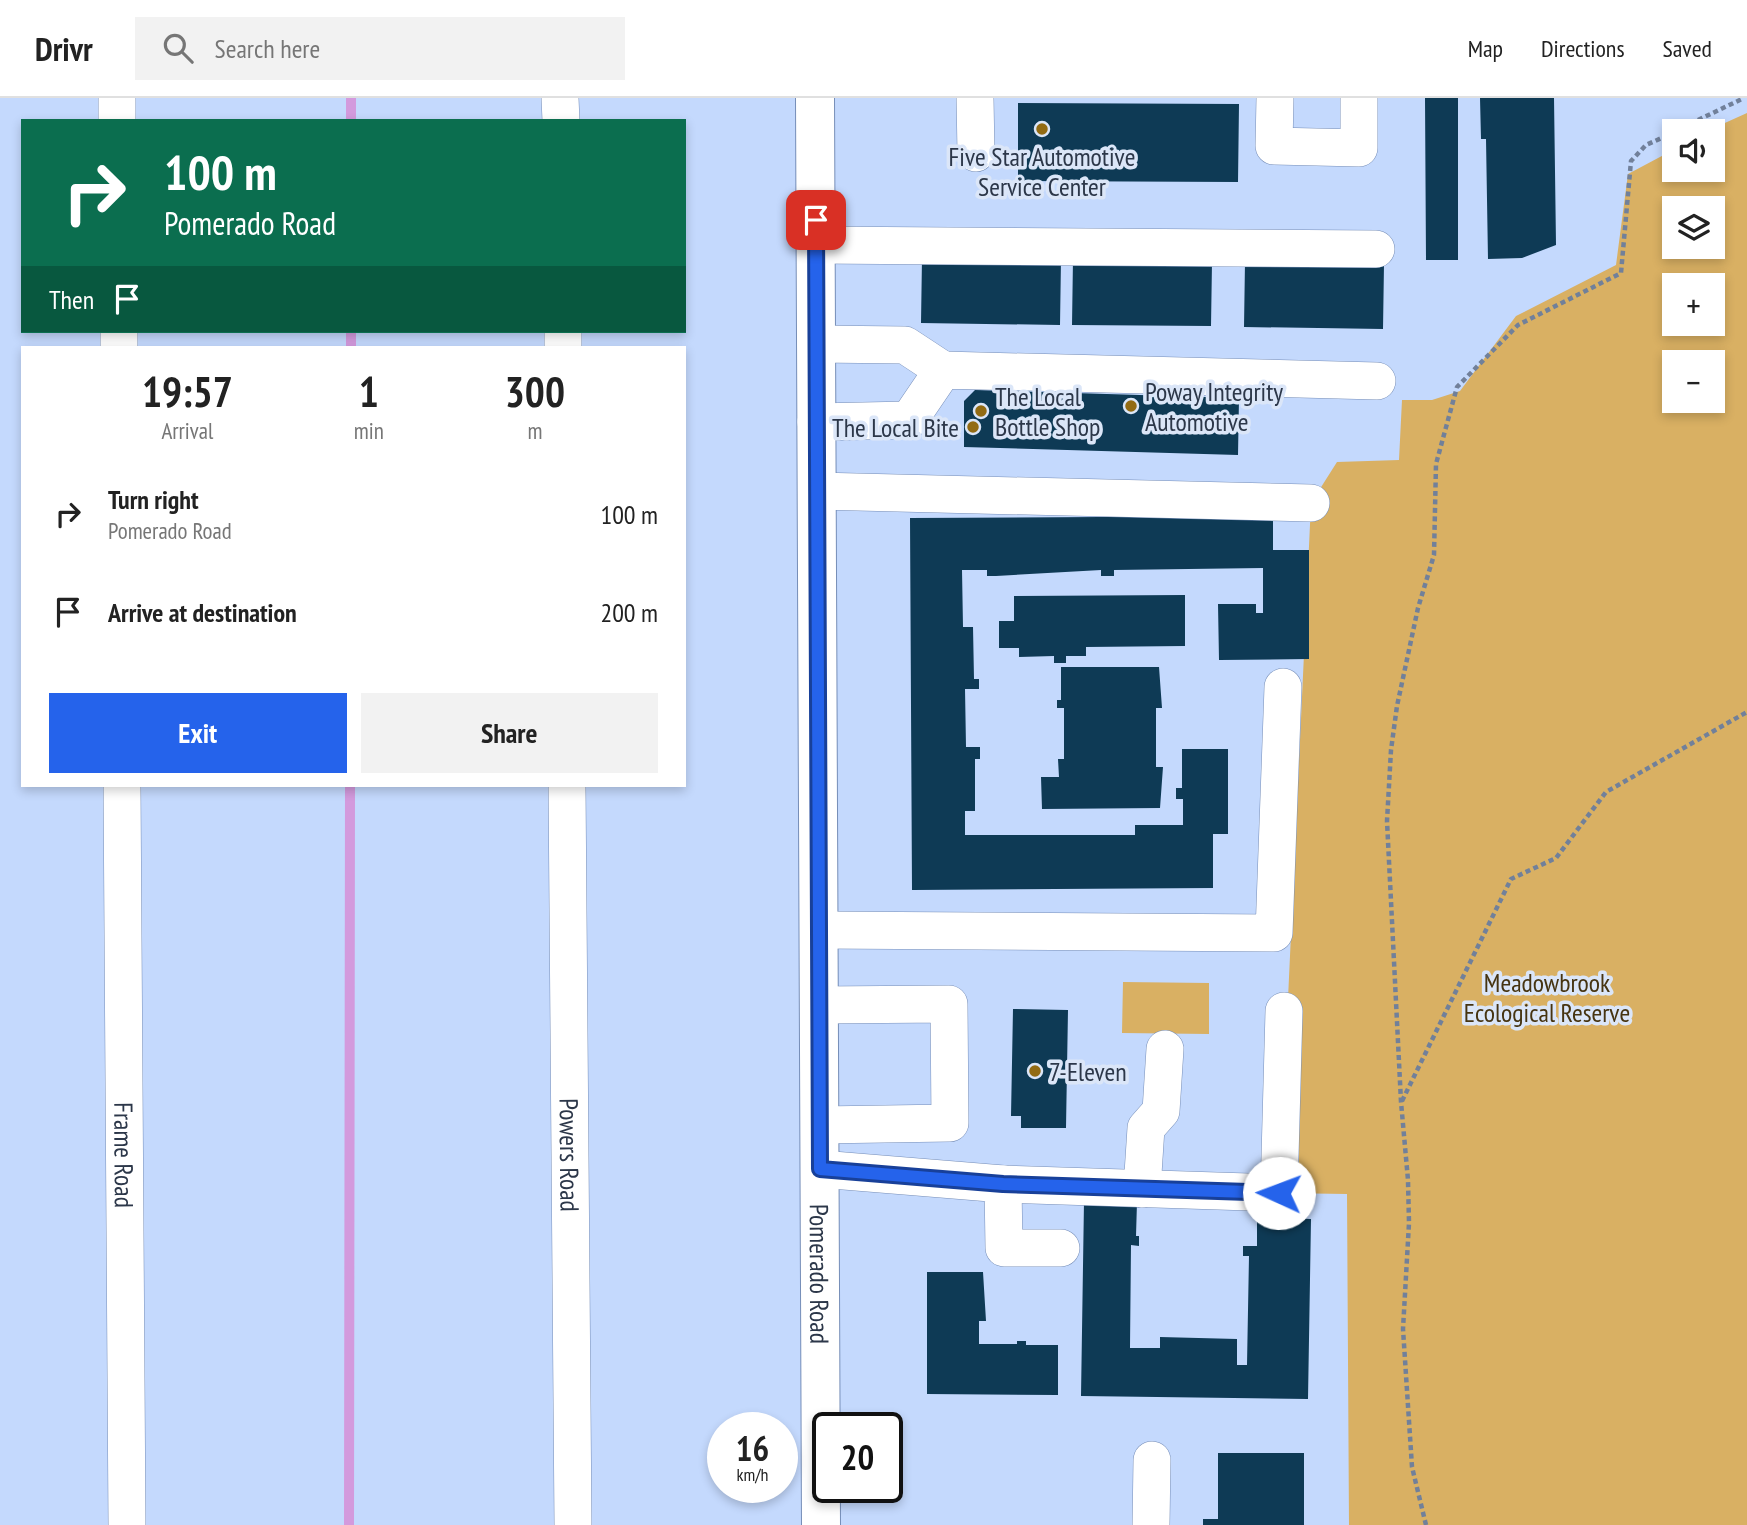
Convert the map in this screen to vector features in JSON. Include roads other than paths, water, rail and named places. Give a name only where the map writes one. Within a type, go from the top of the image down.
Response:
[{"type":"main road","name":"Pomerado Road","points":[[815,98],[821,1525]]},
{"type":"street","points":[[117,98],[117,119]]},
{"type":"street","points":[[560,98],[561,119]]},
{"type":"street","points":[[975,98],[976,153]]},
{"type":"street","points":[[1275,98],[1274,146],[1359,148],[1359,98]]},
{"type":"street","points":[[816,245],[1376,249]]},
{"type":"street","points":[[816,344],[905,345],[943,370],[1377,381]]},
{"type":"street","points":[[816,422],[909,420],[943,370]]},
{"type":"street","points":[[817,491],[1311,503]]},
{"type":"street","points":[[819,930],[1274,933],[1283,687]]},
{"type":"street","name":"Frame Road","points":[[122,787],[127,1525]]},
{"type":"street","name":"Powers Road","points":[[567,787],[573,1525]]},
{"type":"street","points":[[819,1005],[949,1004],[950,1110],[950,1123],[820,1125]]},
{"type":"street","points":[[820,1169],[1003,1184],[1279,1193],[1284,1012]]},
{"type":"street","points":[[1142,1189],[1146,1128],[1161,1111],[1165,1049]]},
{"type":"street","points":[[1003,1184],[1004,1248],[1061,1248]]},
{"type":"street","points":[[1151,1525],[1152,1460]]},
{"type":"waterway","points":[[351,98],[351,119]]},
{"type":"waterway","points":[[351,333],[351,346]]},
{"type":"waterway","points":[[349,1525],[350,787]]},
{"type":"place","name":"Five Star Automotive Service Center","points":[[1042,129]]},
{"type":"place","name":"Poway Integrity Automotive","points":[[1131,406]]},
{"type":"place","name":"The Local Bottle Shop","points":[[981,411]]},
{"type":"place","name":"The Local Bite","points":[[973,427]]},
{"type":"place","name":"7-Eleven","points":[[1035,1071]]},
{"type":"park label","name":"Meadowbrook Ecological Reserve","points":[[1547,997]]}]
